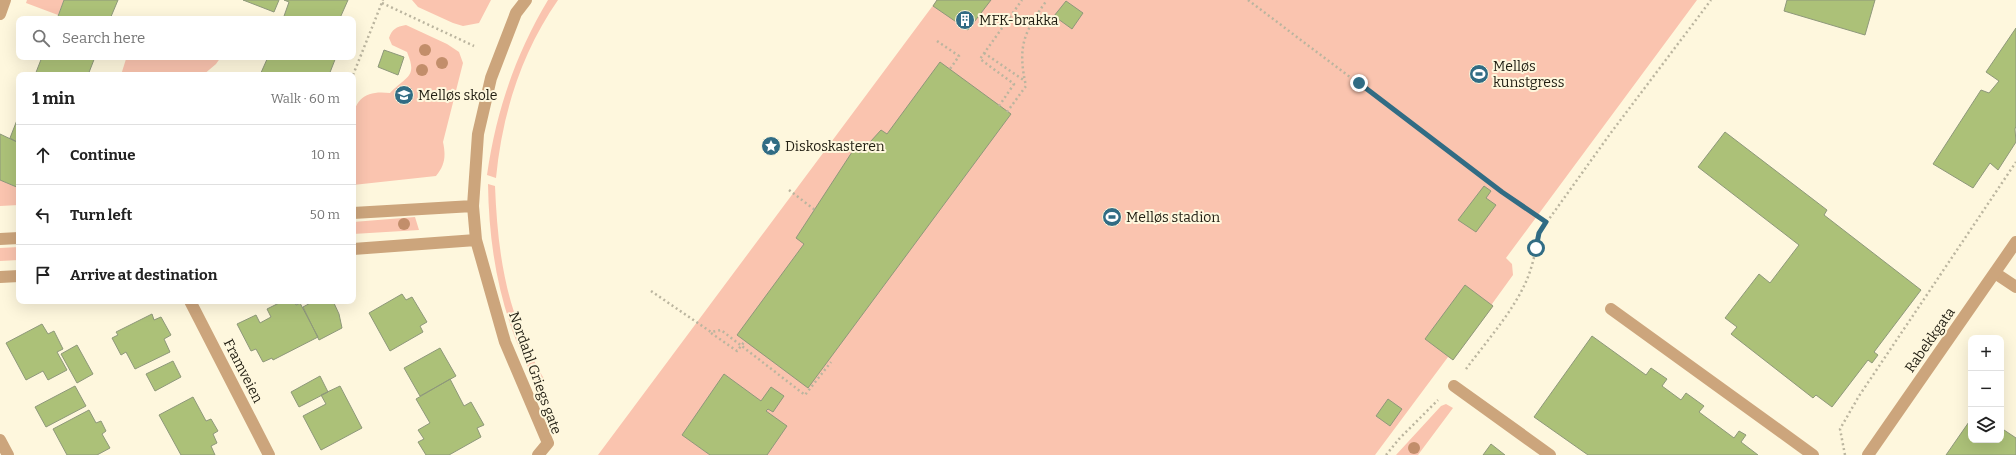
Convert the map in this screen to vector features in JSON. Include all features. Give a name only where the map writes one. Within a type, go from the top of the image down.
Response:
[{"type":"street","points":[[0,14],[5,0]]},
{"type":"street","name":"Nordahl Griegs gate","points":[[526,0],[516,13],[491,78],[478,134],[473,206],[476,240],[505,342],[548,443],[538,455]]},
{"type":"street","points":[[356,213],[473,206]]},
{"type":"street","points":[[0,239],[16,238]]},
{"type":"street","points":[[356,249],[476,240]]},
{"type":"street","name":"Rabekkgata","points":[[1868,455],[2016,242]]},
{"type":"street","points":[[1995,273],[2016,287]]},
{"type":"street","points":[[0,277],[16,276]]},
{"type":"street","name":"Framveien","points":[[192,304],[269,455]]},
{"type":"street","points":[[1611,309],[1813,455]]},
{"type":"street","points":[[1454,386],[1550,455]]},
{"type":"street","points":[[0,440],[8,455]]},
{"type":"path","points":[[999,106],[1014,84],[980,59],[1022,0]]},
{"type":"path","points":[[1007,112],[1026,86],[1022,69],[1023,41],[1027,29],[1047,0]]},
{"type":"path","points":[[1248,0],[1502,192],[1546,222]]},
{"type":"path","points":[[1386,455],[1413,424],[1454,386],[1516,301],[1525,285],[1539,233],[1546,222],[1711,0]]},
{"type":"path","points":[[354,72],[382,1],[474,46]]},
{"type":"path","points":[[937,41],[959,56],[950,69]]},
{"type":"path","points":[[984,53],[1025,81]]},
{"type":"path","points":[[1845,455],[1840,429],[1859,396],[2016,162]]},
{"type":"path","points":[[789,190],[815,210]]},
{"type":"path","points":[[651,292],[737,351],[745,341]]},
{"type":"path","points":[[711,332],[721,330],[805,395],[831,362]]},
{"type":"shaded area","points":[[27,0],[64,0],[58,15],[26,3]]},
{"type":"shaded area","points":[[412,0],[491,0],[479,23],[463,26],[418,7]]},
{"type":"shaded area","points":[[548,0],[558,0],[534,41],[515,85],[503,131],[496,178],[487,175],[496,129],[508,84],[536,21]]},
{"type":"shaded area","name":"Melløs stadion","points":[[937,0],[1697,0],[1506,258],[1512,264],[1513,275],[1492,304],[1493,306],[1453,360],[1448,357],[1375,455],[598,455]]},
{"type":"shaded area","points":[[406,25],[447,44],[459,52],[463,63],[443,142],[443,164],[436,176],[356,185],[356,107],[363,98],[368,95],[382,92],[390,93],[409,76],[411,72],[407,52],[392,45],[389,38],[395,29]]},
{"type":"shaded area","points":[[126,60],[219,60],[207,72],[122,72]]},
{"type":"shaded area","points":[[0,180],[16,187],[16,205],[0,206]]},
{"type":"shaded area","points":[[488,184],[495,186],[496,213],[502,262],[513,309],[531,355],[544,379],[537,384],[525,361],[506,312],[491,236]]},
{"type":"shaded area","points":[[415,217],[419,230],[356,234],[356,222]]},
{"type":"shaded area","points":[[16,247],[16,260],[0,261],[0,248]]},
{"type":"shaded area","points":[[1446,404],[1453,408],[1418,455],[1396,455],[1441,406]]},
{"type":"building","points":[[64,0],[118,0],[111,16],[58,16]]},
{"type":"building","points":[[243,0],[279,0],[274,12]]},
{"type":"building","points":[[284,0],[348,0],[341,16],[284,16],[289,2]]},
{"type":"building","name":"MFK-brakka","points":[[937,0],[991,0],[968,30],[933,6]]},
{"type":"building","points":[[1787,0],[1875,0],[1865,35],[1784,11]]},
{"type":"building","points":[[1066,1],[1083,13],[1072,29],[1054,16]]},
{"type":"building","points":[[2016,28],[2016,142],[1998,170],[1990,163],[1973,188],[1933,164],[1981,90],[1989,93],[1999,81],[1986,72]]},
{"type":"building","points":[[384,50],[404,57],[398,75],[378,67]]},
{"type":"building","points":[[41,60],[94,60],[89,72],[36,72]]},
{"type":"building","points":[[267,60],[335,60],[330,72],[261,72]]},
{"type":"building","points":[[940,62],[1011,114],[808,388],[737,335],[804,244],[796,238],[854,149],[860,153],[881,130],[887,134]]},
{"type":"building","points":[[16,123],[16,141],[10,138]]},
{"type":"building","points":[[1725,132],[1827,210],[1824,215],[1921,290],[1874,352],[1878,355],[1872,363],[1868,360],[1832,407],[1816,395],[1813,398],[1731,334],[1737,327],[1725,318],[1759,274],[1770,283],[1799,245],[1698,167]]},
{"type":"building","points":[[0,134],[16,142],[16,187],[0,180]]},
{"type":"building","points":[[1484,186],[1491,191],[1486,198],[1496,205],[1476,232],[1458,220]]},
{"type":"building","points":[[1465,285],[1493,306],[1453,360],[1425,339]]},
{"type":"building","points":[[402,294],[406,300],[412,297],[427,322],[420,326],[423,332],[390,351],[369,313]]},
{"type":"building","points":[[277,304],[301,304],[318,337],[273,360],[272,358],[263,362],[256,349],[251,351],[237,324],[256,315],[260,323],[271,317],[267,309]]},
{"type":"building","points":[[308,304],[334,304],[339,314],[342,328],[319,340],[303,307]]},
{"type":"building","points":[[152,314],[154,320],[161,317],[171,335],[164,339],[170,352],[135,369],[126,352],[121,355],[112,338],[118,335],[116,332]]},
{"type":"building","points":[[42,324],[48,334],[54,331],[63,349],[57,352],[67,370],[48,380],[43,371],[26,380],[6,343]]},
{"type":"building","points":[[1592,336],[1646,375],[1651,368],[1667,379],[1662,386],[1681,400],[1686,393],[1704,406],[1699,412],[1734,438],[1739,431],[1746,435],[1741,442],[1758,455],[1588,455],[1534,417]]},
{"type":"building","points":[[77,345],[93,374],[77,383],[61,354]]},
{"type":"building","points":[[440,348],[456,376],[420,396],[404,368]]},
{"type":"building","points":[[173,361],[181,377],[155,391],[146,374]]},
{"type":"building","points":[[724,374],[761,401],[771,387],[784,396],[773,412],[768,409],[766,411],[787,426],[767,455],[710,455],[682,435]]},
{"type":"building","points":[[320,376],[328,392],[299,407],[291,392]]},
{"type":"building","points":[[450,379],[464,406],[471,402],[484,425],[477,428],[481,437],[449,455],[426,455],[418,442],[424,439],[418,430],[430,423],[416,399]]},
{"type":"building","points":[[75,386],[86,406],[46,427],[35,407]]},
{"type":"building","points":[[340,386],[362,428],[321,450],[303,416],[326,404],[321,395]]},
{"type":"building","points":[[193,397],[206,421],[211,419],[218,431],[213,434],[217,443],[211,446],[215,455],[181,455],[159,415]]},
{"type":"building","points":[[1388,399],[1402,409],[1390,426],[1376,416]]},
{"type":"building","points":[[89,410],[96,423],[101,421],[106,431],[102,434],[110,448],[97,455],[67,455],[53,429]]},
{"type":"building","points":[[1968,423],[1968,443],[2004,443],[2004,430],[2016,438],[2016,455],[1946,455]]},
{"type":"building","points":[[1491,444],[1505,455],[1483,455]]},
{"type":"place","name":"MFK-brakka","points":[[965,20]]},
{"type":"place","name":"Melløs kunstgress","points":[[1479,74]]},
{"type":"place","name":"Melløs skole","points":[[404,95]]},
{"type":"place","name":"Diskoskasteren","points":[[771,146]]},
{"type":"place","name":"Melløs stadion","points":[[1112,217]]},
{"type":"route","points":[[1359,83],[1502,192],[1546,222],[1539,233],[1536,248]]}]
